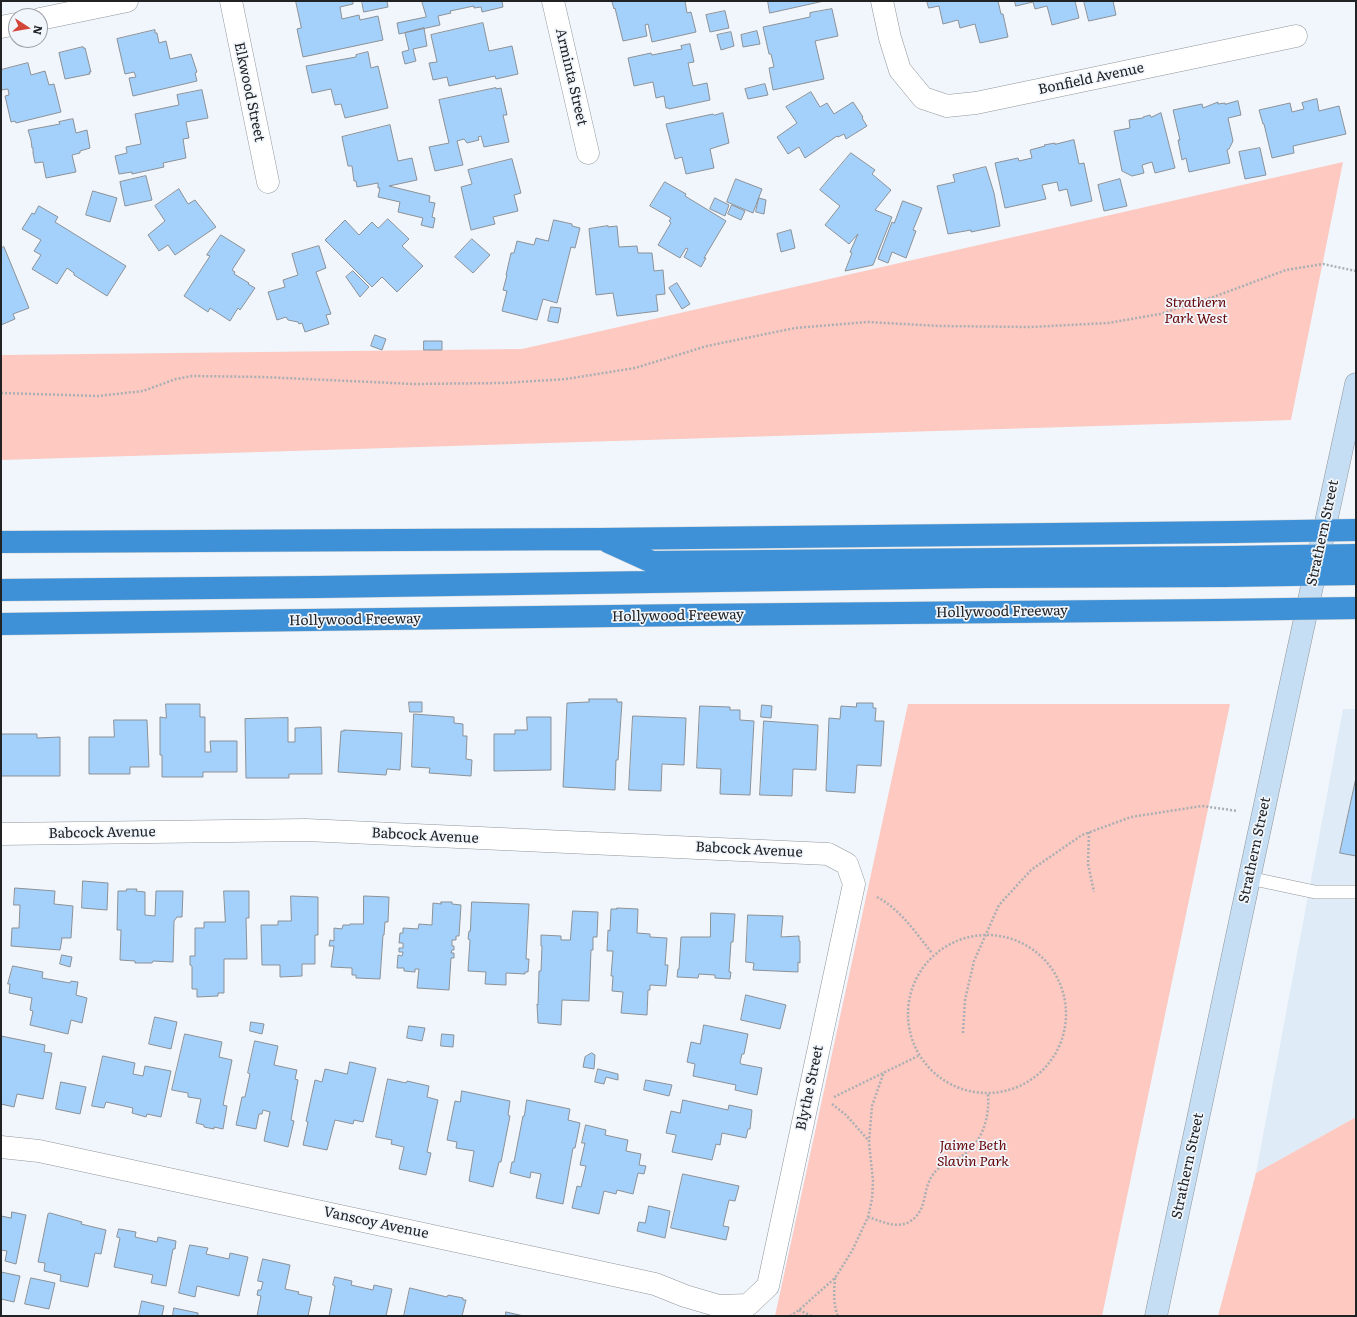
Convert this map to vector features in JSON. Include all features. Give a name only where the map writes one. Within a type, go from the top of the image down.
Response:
[{"type":"highway","points":[[1,542],[601,539],[1356,530]]},
{"type":"highway","points":[[601,539],[652,562],[1227,566],[1356,574]]},
{"type":"highway","points":[[1,590],[993,577],[1227,566],[1356,555]]},
{"type":"highway","name":"Hollywood Freeway","points":[[1,624],[1356,608]]},
{"type":"street","points":[[48,17],[127,1]]},
{"type":"street","name":"Elkwood Street","points":[[231,1],[268,182]]},
{"type":"street","name":"Arminta Street","points":[[553,1],[588,153]]},
{"type":"street","name":"Bonfield Avenue","points":[[882,1],[890,38],[900,70],[923,98],[947,106],[976,102],[1296,36]]},
{"type":"street","name":"Strathern Street","points":[[1156,1316],[1249,878],[1356,387]]},
{"type":"street","name":"Babcock Avenue","points":[[1,834],[306,830],[828,854],[850,874]]},
{"type":"street","name":"Blythe Street","points":[[748,1305],[768,1286],[817,1098],[850,874]]},
{"type":"street","name":"Vanscoy Avenue","points":[[1,1147],[38,1151],[655,1284],[685,1296],[719,1306],[748,1305]]},
{"type":"lane","points":[[1249,878],[1315,892],[1356,892]]},
{"type":"path","points":[[1,393],[98,396],[144,391],[176,379],[192,376],[263,377],[414,384],[504,383],[566,379],[635,368],[707,346],[795,328],[868,322],[939,326],[1031,327],[1108,323],[1160,314],[1216,296],[1286,270],[1323,264],[1356,271]]},
{"type":"path","points":[[963,1033],[965,1000],[974,961],[999,905],[1031,870],[1082,835],[1130,817],[1202,806],[1263,814]]},
{"type":"path","points":[[1089,832],[1088,864],[1094,892]]},
{"type":"path","points":[[850,874],[904,917],[932,953]]},
{"type":"path","points":[[986,933],[1017,940],[1041,955],[1059,979],[1067,1011],[1062,1042],[1047,1068],[1024,1085],[994,1094],[964,1090],[942,1082],[918,1056],[911,1036],[908,1006],[915,979],[932,953],[955,941],[986,933]]},
{"type":"path","points":[[817,1098],[850,1090],[918,1056]]},
{"type":"path","points":[[790,1316],[834,1278],[852,1251],[868,1216],[872,1199],[873,1181],[869,1142],[872,1106],[884,1072]]},
{"type":"path","points":[[868,1216],[893,1225],[903,1224],[916,1216],[925,1198],[930,1178],[944,1164],[962,1156],[978,1139],[988,1116],[988,1094]]},
{"type":"path","points":[[817,1098],[846,1115],[869,1142]]},
{"type":"path","points":[[834,1278],[834,1297],[838,1316]]},
{"type":"path","points":[[798,1310],[812,1316]]},
{"type":"shaded area","points":[[1343,709],[1356,709],[1356,1117],[1256,1173]]},
{"type":"green space","name":"Strathern Park West","points":[[1343,162],[1291,420],[1,460],[1,355],[522,349]]},
{"type":"green space","name":"Jaime Beth Slavin Park","points":[[908,704],[1230,704],[1102,1316],[775,1316]]},
{"type":"green space","points":[[1356,1117],[1356,1316],[1218,1316],[1256,1173]]},
{"type":"building","points":[[296,1],[353,1],[353,4],[340,7],[342,19],[359,15],[360,20],[378,16],[383,40],[303,57],[297,29],[301,28]]},
{"type":"building","points":[[362,1],[387,1],[388,7],[364,12]]},
{"type":"building","points":[[422,1],[502,1],[503,7],[482,12],[481,7],[474,8],[474,6],[450,11],[451,13],[438,16],[440,25],[399,34],[397,23],[426,17]]},
{"type":"building","points":[[685,1],[687,13],[691,12],[696,32],[652,42],[648,24],[645,25],[647,36],[623,41],[615,8],[614,9],[612,2]]},
{"type":"building","points":[[768,1],[824,1],[770,13]]},
{"type":"building","points":[[927,1],[998,1],[1001,14],[1003,14],[1008,37],[980,43],[975,24],[960,28],[958,20],[943,24],[939,6],[929,8]]},
{"type":"building","points":[[1015,1],[1075,1],[1079,18],[1052,25],[1047,6],[1035,9],[1033,2],[1016,6]]},
{"type":"building","points":[[1084,1],[1113,1],[1116,15],[1089,21]]},
{"type":"building","points":[[832,9],[838,36],[815,41],[824,79],[773,90],[769,68],[774,67],[771,54],[769,54],[763,27],[810,17],[810,13]]},
{"type":"building","points":[[725,11],[729,28],[710,32],[706,15]]},
{"type":"building","points":[[483,23],[489,51],[512,46],[518,74],[496,79],[495,76],[449,86],[447,77],[433,80],[429,63],[437,62],[431,35]]},
{"type":"building","points":[[424,28],[427,46],[413,49],[416,61],[405,64],[402,52],[409,50],[405,33]]},
{"type":"building","points":[[155,30],[159,43],[166,41],[170,59],[191,54],[197,72],[195,73],[197,81],[133,96],[129,78],[136,77],[134,72],[125,74],[117,39]]},
{"type":"building","points":[[757,31],[760,44],[743,47],[741,35]]},
{"type":"building","points":[[731,32],[734,46],[721,50],[717,35]]},
{"type":"building","points":[[690,44],[694,62],[688,63],[693,86],[707,83],[710,100],[669,109],[666,108],[664,96],[656,98],[653,82],[634,86],[628,58],[682,49],[681,46]]},
{"type":"building","points":[[83,47],[85,48],[91,72],[89,72],[90,74],[65,79],[59,53]]},
{"type":"building","points":[[368,52],[371,68],[378,66],[388,108],[345,118],[341,104],[335,105],[331,89],[312,93],[306,66],[356,57],[356,55]]},
{"type":"building","points":[[28,63],[31,75],[45,71],[49,85],[54,84],[61,112],[16,123],[15,121],[11,122],[5,96],[9,95],[8,89],[1,90],[1,70]]},
{"type":"building","points":[[765,84],[768,95],[748,99],[745,89]]},
{"type":"building","points":[[501,88],[507,115],[503,115],[509,142],[484,147],[481,136],[478,137],[479,140],[467,143],[464,139],[457,141],[463,165],[435,171],[429,147],[449,143],[439,100]]},
{"type":"building","points":[[202,90],[208,118],[186,122],[189,138],[183,139],[186,158],[163,163],[164,167],[132,174],[132,172],[119,174],[115,156],[127,153],[126,147],[141,144],[135,114],[179,105],[177,95]]},
{"type":"building","points":[[811,92],[820,107],[827,103],[834,114],[853,102],[867,126],[846,139],[844,134],[838,137],[837,136],[805,158],[799,147],[788,154],[777,137],[797,123],[786,107]]},
{"type":"building","points":[[1317,99],[1319,111],[1339,106],[1346,134],[1293,146],[1294,153],[1272,158],[1259,110],[1290,103],[1292,112],[1304,109],[1302,103]]},
{"type":"building","points":[[1238,101],[1241,115],[1228,118],[1233,141],[1227,150],[1230,163],[1189,172],[1186,158],[1182,160],[1178,140],[1180,140],[1173,110],[1202,104],[1203,108],[1218,102],[1218,104],[1225,104]]},
{"type":"building","points":[[723,113],[729,143],[710,149],[714,168],[686,174],[682,157],[675,159],[666,124]]},
{"type":"building","points":[[1161,113],[1175,168],[1155,173],[1152,162],[1142,165],[1144,173],[1132,176],[1122,171],[1114,131],[1130,128],[1129,120],[1143,118],[1150,115],[1151,117]]},
{"type":"building","points":[[73,119],[76,133],[87,130],[90,148],[72,155],[76,172],[46,178],[43,162],[35,163],[28,130],[60,124],[59,122]]},
{"type":"building","points":[[390,125],[398,161],[412,158],[417,180],[389,186],[430,196],[429,202],[435,203],[432,217],[435,218],[433,228],[421,225],[423,218],[398,212],[400,202],[378,197],[380,188],[378,188],[378,183],[357,187],[356,181],[354,181],[352,166],[348,166],[342,137]]},
{"type":"building","points":[[1074,140],[1079,164],[1084,163],[1092,201],[1071,206],[1067,189],[1059,191],[1057,182],[1042,185],[1046,199],[1005,208],[995,163],[1018,158],[1019,161],[1032,158],[1030,150],[1045,146],[1044,145]]},
{"type":"building","points":[[1260,148],[1266,175],[1245,179],[1239,152]]},
{"type":"building","points":[[851,153],[875,170],[872,174],[891,190],[875,210],[892,217],[873,265],[845,271],[852,253],[850,252],[858,234],[849,244],[825,225],[840,206],[820,190]]},
{"type":"building","points":[[512,159],[521,193],[514,195],[518,211],[493,217],[495,224],[471,230],[461,187],[472,184],[468,170]]},
{"type":"building","points":[[986,167],[994,193],[1000,226],[971,232],[971,230],[948,234],[937,186],[955,182],[953,175]]},
{"type":"building","points":[[146,176],[152,200],[125,206],[120,182]]},
{"type":"building","points":[[736,179],[762,189],[753,213],[727,202]]},
{"type":"building","points":[[1120,179],[1127,206],[1104,211],[1098,185]]},
{"type":"building","points":[[665,182],[686,194],[685,196],[726,221],[704,258],[706,258],[701,267],[684,257],[688,249],[686,248],[680,258],[658,245],[671,223],[669,221],[671,218],[650,206]]},
{"type":"building","points":[[179,189],[188,204],[195,200],[216,227],[175,255],[168,245],[159,251],[148,235],[165,221],[155,206]]},
{"type":"building","points":[[93,191],[117,198],[110,222],[86,215]]},
{"type":"building","points":[[715,198],[729,205],[725,216],[710,209]]},
{"type":"building","points":[[759,198],[766,200],[764,214],[756,212]]},
{"type":"building","points":[[903,201],[922,208],[913,230],[916,231],[906,258],[892,252],[888,263],[878,259],[892,222],[894,223]]},
{"type":"building","points":[[732,205],[745,211],[741,220],[728,214]]},
{"type":"building","points":[[39,206],[58,217],[55,222],[126,266],[107,296],[74,275],[74,273],[67,268],[57,284],[32,269],[41,255],[34,251],[41,240],[22,229],[32,213],[34,214]]},
{"type":"building","points":[[388,219],[409,239],[402,246],[423,266],[397,292],[382,277],[372,287],[325,240],[345,220],[359,235],[372,222],[378,228]]},
{"type":"building","points":[[554,220],[572,224],[572,226],[580,228],[575,248],[571,247],[557,303],[543,299],[537,320],[502,311],[507,291],[503,290],[506,275],[511,253],[514,253],[517,241],[534,245],[536,238],[548,241]]},
{"type":"building","points":[[617,226],[619,247],[637,246],[638,253],[652,253],[654,271],[663,270],[665,294],[656,295],[658,311],[617,316],[613,293],[596,295],[589,229]]},
{"type":"building","points":[[791,230],[795,248],[781,252],[777,234]]},
{"type":"building","points":[[221,235],[245,250],[232,270],[235,272],[234,274],[255,288],[240,310],[238,308],[230,321],[210,308],[208,312],[184,296],[210,256],[207,255]]},
{"type":"building","points":[[472,239],[490,255],[473,273],[455,257]]},
{"type":"building","points":[[319,246],[326,268],[316,272],[331,314],[326,315],[329,324],[305,332],[302,323],[299,324],[298,322],[288,320],[286,317],[277,320],[268,292],[285,287],[283,280],[298,275],[292,254]]},
{"type":"building","points":[[4,247],[29,308],[13,314],[15,319],[1,325],[1,248]]},
{"type":"building","points":[[353,271],[369,287],[360,297],[346,277]]},
{"type":"building","points":[[677,283],[690,304],[682,309],[669,288]]},
{"type":"building","points":[[551,307],[561,308],[558,323],[548,321]]},
{"type":"building","points":[[375,335],[386,339],[382,350],[371,346]]},
{"type":"building","points":[[424,341],[442,341],[442,350],[424,350]]},
{"type":"building","points":[[589,699],[617,699],[617,702],[622,702],[618,760],[616,760],[615,790],[563,787],[567,703],[589,702]]},
{"type":"building","points":[[409,702],[422,702],[422,712],[410,712]]},
{"type":"building","points":[[857,703],[873,703],[873,708],[876,708],[875,721],[884,721],[881,766],[857,765],[855,793],[826,791],[829,718],[840,719],[841,706],[856,707]]},
{"type":"building","points":[[166,704],[200,704],[200,717],[205,717],[205,752],[211,752],[210,741],[237,741],[237,772],[203,772],[203,777],[162,777],[162,755],[160,755],[160,717],[166,718]]},
{"type":"building","points":[[762,705],[772,706],[771,718],[761,717]]},
{"type":"building","points":[[700,706],[730,707],[730,710],[740,710],[740,720],[754,721],[750,795],[720,794],[721,769],[697,768]]},
{"type":"building","points":[[414,714],[454,717],[454,723],[463,724],[463,736],[467,736],[466,759],[472,760],[471,776],[429,773],[430,768],[412,767]]},
{"type":"building","points":[[633,716],[686,718],[684,765],[662,764],[661,791],[629,790]]},
{"type":"building","points":[[527,717],[551,717],[551,770],[494,771],[494,734],[515,734],[515,730],[527,730]]},
{"type":"building","points":[[288,718],[288,742],[295,742],[295,728],[321,727],[322,774],[289,774],[289,778],[246,778],[245,719]]},
{"type":"building","points":[[114,720],[147,720],[149,767],[130,767],[130,774],[89,774],[89,737],[114,737]]},
{"type":"building","points":[[764,721],[818,725],[816,770],[793,769],[792,796],[760,795]]},
{"type":"building","points":[[341,731],[402,733],[400,770],[387,769],[386,775],[338,772]]},
{"type":"building","points":[[1,734],[37,734],[37,738],[60,737],[60,776],[1,776]]},
{"type":"building","points":[[1356,778],[1356,856],[1340,853]]},
{"type":"building","points":[[83,881],[108,883],[107,910],[82,908]]},
{"type":"building","points":[[15,888],[55,891],[54,904],[73,906],[71,938],[61,938],[60,950],[11,946],[12,928],[19,928],[20,905],[14,905]]},
{"type":"building","points":[[127,889],[137,889],[136,891],[145,892],[145,915],[155,916],[156,891],[183,891],[182,917],[177,917],[174,921],[173,962],[153,961],[152,963],[135,963],[135,961],[120,960],[121,930],[117,930],[118,891],[126,891]]},
{"type":"building","points":[[224,891],[249,891],[249,918],[246,918],[247,959],[224,959],[224,993],[218,993],[218,996],[197,997],[197,989],[192,989],[192,966],[190,965],[190,956],[195,956],[195,928],[204,928],[204,922],[225,922]]},
{"type":"building","points":[[291,896],[318,897],[318,935],[315,935],[315,964],[302,964],[302,976],[280,977],[280,965],[262,965],[261,925],[278,925],[278,921],[291,921]]},
{"type":"building","points":[[364,896],[389,897],[388,922],[385,922],[383,935],[380,979],[356,978],[356,975],[352,975],[352,968],[331,967],[334,946],[329,946],[330,940],[334,941],[334,928],[342,929],[343,925],[363,924]]},
{"type":"building","points":[[441,902],[452,902],[452,904],[461,905],[459,936],[456,936],[456,940],[452,940],[454,950],[452,950],[451,953],[454,953],[454,958],[451,958],[449,990],[417,988],[419,969],[415,969],[415,972],[404,971],[404,968],[397,968],[398,955],[402,956],[403,952],[399,952],[399,948],[403,948],[403,943],[399,943],[400,933],[403,933],[403,928],[418,929],[419,924],[432,925],[433,903],[441,904]]},
{"type":"building","points":[[472,902],[529,904],[526,959],[529,959],[528,972],[525,972],[525,974],[506,973],[506,985],[485,984],[486,972],[468,971],[470,940],[468,939]]},
{"type":"building","points":[[611,909],[638,909],[637,933],[650,934],[650,937],[667,938],[665,965],[668,965],[666,986],[650,985],[650,990],[648,990],[647,1015],[621,1013],[623,992],[612,991],[613,976],[611,976],[613,951],[607,951],[608,930],[610,931]]},
{"type":"building","points":[[573,911],[598,912],[597,937],[593,937],[593,950],[591,950],[589,1001],[562,1000],[561,1025],[538,1023],[537,1004],[538,1005],[539,971],[541,971],[541,935],[561,936],[561,940],[570,940]]},
{"type":"building","points":[[711,913],[735,914],[733,942],[731,942],[730,979],[715,978],[715,975],[699,974],[698,978],[677,977],[681,937],[710,937]]},
{"type":"building","points":[[748,915],[783,916],[781,937],[799,936],[800,963],[798,962],[798,972],[753,970],[754,963],[746,962]]},
{"type":"building","points":[[62,955],[72,957],[70,967],[60,964]]},
{"type":"building","points":[[13,966],[43,972],[42,978],[70,983],[71,981],[78,982],[76,995],[87,998],[82,1023],[71,1020],[68,1034],[30,1025],[33,1011],[30,1010],[32,998],[9,993],[10,984],[8,984]]},
{"type":"building","points":[[746,995],[786,1005],[780,1029],[741,1020]]},
{"type":"building","points":[[155,1017],[177,1022],[171,1049],[149,1044]]},
{"type":"building","points":[[251,1022],[264,1024],[262,1034],[250,1031]]},
{"type":"building","points":[[704,1025],[748,1034],[744,1054],[742,1054],[740,1062],[741,1064],[762,1068],[757,1095],[735,1090],[736,1085],[693,1076],[695,1064],[687,1062],[691,1042],[700,1044]]},
{"type":"building","points":[[409,1026],[425,1028],[422,1041],[407,1038]]},
{"type":"building","points":[[185,1034],[222,1042],[219,1057],[232,1060],[223,1105],[227,1106],[223,1129],[204,1127],[204,1125],[196,1123],[201,1099],[188,1097],[188,1093],[172,1090]]},
{"type":"building","points":[[442,1034],[454,1035],[453,1047],[441,1046]]},
{"type":"building","points":[[1,1036],[45,1045],[44,1052],[52,1053],[43,1099],[17,1094],[14,1107],[1,1104]]},
{"type":"building","points":[[255,1041],[278,1046],[274,1065],[297,1070],[295,1079],[298,1080],[291,1120],[294,1121],[288,1147],[264,1141],[270,1112],[263,1110],[262,1114],[259,1114],[256,1129],[236,1125],[242,1097],[245,1097],[250,1074],[248,1073]]},
{"type":"building","points":[[592,1053],[595,1055],[594,1069],[583,1067],[585,1057]]},
{"type":"building","points":[[103,1056],[135,1063],[133,1074],[143,1076],[145,1066],[171,1071],[161,1117],[147,1114],[146,1117],[132,1113],[133,1108],[106,1102],[104,1108],[92,1106]]},
{"type":"building","points":[[350,1062],[376,1068],[363,1122],[354,1120],[353,1124],[335,1120],[327,1150],[303,1145],[308,1122],[306,1121],[315,1080],[322,1082],[325,1069],[347,1074]]},
{"type":"building","points":[[598,1069],[618,1074],[618,1080],[606,1077],[604,1084],[595,1082]]},
{"type":"building","points":[[388,1079],[406,1083],[407,1081],[429,1086],[427,1097],[438,1100],[427,1152],[431,1153],[426,1175],[399,1169],[404,1147],[391,1144],[392,1140],[376,1137]]},
{"type":"building","points":[[646,1080],[672,1085],[669,1096],[644,1090]]},
{"type":"building","points":[[61,1082],[86,1087],[80,1114],[56,1109]]},
{"type":"building","points":[[462,1091],[510,1101],[508,1115],[510,1116],[501,1162],[499,1162],[493,1187],[469,1181],[474,1151],[456,1148],[457,1142],[447,1140],[455,1101],[460,1102]]},
{"type":"building","points":[[527,1100],[570,1109],[568,1120],[580,1123],[575,1148],[573,1148],[563,1204],[536,1198],[541,1174],[531,1172],[530,1178],[510,1173],[512,1162],[514,1162]]},
{"type":"building","points":[[683,1100],[728,1110],[729,1105],[752,1110],[750,1129],[748,1129],[746,1138],[722,1133],[720,1145],[716,1144],[712,1160],[672,1152],[676,1135],[666,1133],[671,1111],[680,1113]]},
{"type":"building","points":[[586,1125],[606,1130],[605,1135],[628,1140],[626,1151],[641,1154],[639,1165],[646,1166],[644,1174],[638,1173],[633,1194],[617,1190],[616,1194],[604,1191],[599,1214],[572,1208],[577,1186],[581,1187],[586,1166],[580,1165],[585,1143],[582,1143]]},
{"type":"building","points":[[683,1174],[739,1186],[735,1201],[729,1200],[723,1226],[729,1227],[726,1240],[671,1228]]},
{"type":"building","points":[[649,1206],[670,1211],[665,1238],[637,1231],[639,1222],[645,1223]]},
{"type":"building","points":[[12,1212],[26,1215],[16,1264],[5,1261],[7,1251],[1,1250],[1,1216],[11,1218]]},
{"type":"building","points":[[50,1213],[82,1222],[81,1224],[106,1230],[101,1254],[95,1253],[88,1287],[60,1281],[61,1275],[44,1271],[45,1263],[38,1262],[48,1214]]},
{"type":"building","points":[[119,1229],[136,1232],[135,1237],[157,1242],[158,1237],[176,1241],[166,1286],[151,1283],[153,1275],[114,1267],[120,1238],[117,1237]]},
{"type":"building","points":[[190,1245],[208,1248],[206,1254],[229,1259],[230,1253],[248,1257],[239,1296],[197,1286],[195,1297],[179,1293]]},
{"type":"building","points":[[263,1259],[290,1265],[285,1289],[312,1297],[308,1316],[257,1316],[261,1296],[257,1295],[258,1290],[261,1290],[263,1282],[258,1281]]},
{"type":"building","points":[[1,1272],[20,1276],[14,1302],[1,1299]]},
{"type":"building","points":[[335,1277],[352,1281],[351,1285],[373,1290],[374,1285],[392,1289],[386,1316],[329,1316],[335,1286],[333,1285]]},
{"type":"building","points":[[31,1278],[55,1283],[49,1309],[25,1304]]},
{"type":"building","points":[[410,1288],[447,1297],[448,1295],[463,1298],[463,1300],[466,1300],[462,1316],[404,1316]]},
{"type":"building","points":[[142,1301],[164,1306],[162,1316],[139,1316]]},
{"type":"building","points":[[174,1308],[198,1313],[198,1316],[173,1316]]},
{"type":"building","points":[[506,1312],[524,1316],[506,1316]]}]
